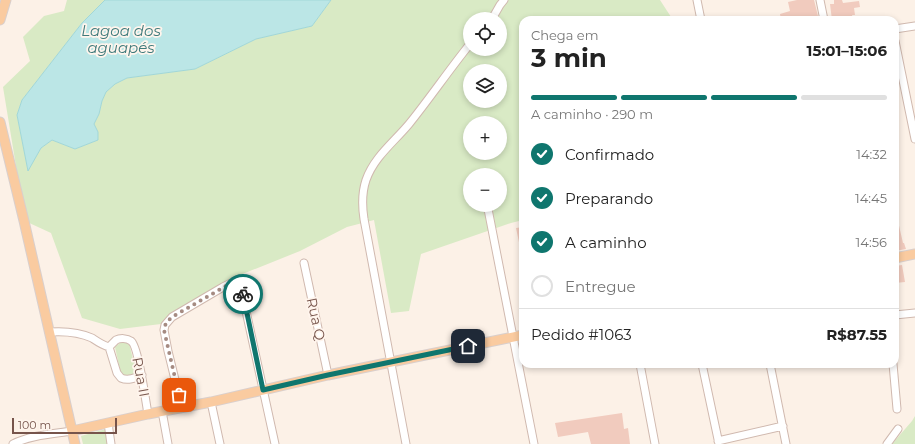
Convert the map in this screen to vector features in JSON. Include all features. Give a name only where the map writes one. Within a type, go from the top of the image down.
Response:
[{"type":"main road","points":[[0,20],[6,0]]},
{"type":"main road","points":[[0,122],[75,444]]},
{"type":"main road","points":[[899,257],[915,254]]},
{"type":"main road","points":[[72,431],[211,402],[328,375],[518,336]]},
{"type":"street","points":[[496,12],[504,0]]},
{"type":"street","points":[[697,0],[700,16]]},
{"type":"street","points":[[820,0],[823,16]]},
{"type":"street","points":[[899,28],[915,26]]},
{"type":"street","points":[[406,444],[364,219],[363,201],[365,184],[369,173],[377,160],[408,125],[463,53]]},
{"type":"street","points":[[899,61],[915,139]]},
{"type":"street","points":[[489,212],[518,336]]},
{"type":"street","name":"Rua Q","points":[[304,263],[328,375]]},
{"type":"street","points":[[182,408],[168,350],[164,330],[165,325],[172,317],[238,279],[240,280],[275,444]]},
{"type":"street","points":[[899,315],[915,313]]},
{"type":"street","points":[[49,332],[72,332],[91,338],[102,345],[109,347],[117,372],[121,378],[128,380],[142,375]]},
{"type":"street","name":"Rua II","points":[[109,347],[116,340],[126,339],[133,342],[136,348],[142,375],[148,414]]},
{"type":"street","points":[[523,368],[534,444]]},
{"type":"street","points":[[641,368],[655,444]]},
{"type":"street","points":[[703,368],[718,442],[783,426]]},
{"type":"street","points":[[771,368],[786,444]]},
{"type":"street","points":[[893,368],[897,409]]},
{"type":"street","points":[[211,402],[220,444]]},
{"type":"street","points":[[162,411],[168,444]]},
{"type":"street","points":[[108,423],[111,444]]},
{"type":"street","points":[[887,444],[898,429]]},
{"type":"street","points":[[13,444],[39,436],[72,431]]},
{"type":"street","points":[[36,444],[39,436]]},
{"type":"green space","points":[[67,0],[105,0],[82,23],[22,100],[17,115],[28,170],[41,148],[52,140],[75,149],[98,140],[98,132],[94,124],[106,92],[115,84],[127,78],[195,69],[256,39],[312,26],[331,0],[660,0],[670,16],[519,16],[519,221],[421,254],[409,311],[391,313],[374,220],[347,227],[300,251],[240,275],[161,324],[120,329],[82,318],[51,233],[25,221],[3,87],[30,61],[23,37],[44,16],[64,11]]},
{"type":"green space","points":[[122,342],[129,343],[136,371],[129,377],[121,375],[115,347]]},
{"type":"green space","points":[[915,416],[915,444],[892,444],[912,421]]},
{"type":"green space","points":[[106,429],[109,444],[83,444],[81,436]]},
{"type":"water","name":"Lagoa dos aguapés","points":[[105,0],[331,0],[312,26],[256,39],[195,69],[127,78],[115,84],[106,92],[94,124],[98,132],[98,140],[75,149],[52,140],[41,148],[28,171],[17,115],[22,100],[82,23]]},
{"type":"building","points":[[797,0],[814,0],[818,16],[780,16],[780,14],[790,11],[788,2]]},
{"type":"building","points":[[834,0],[842,0],[843,3],[859,1],[860,7],[854,8],[855,15],[852,16],[832,16],[830,4],[834,4]]},
{"type":"building","points":[[899,226],[903,243],[906,249],[899,250]]},
{"type":"building","points":[[516,228],[519,228],[519,242]]},
{"type":"building","points":[[899,265],[902,265],[905,282],[899,283]]},
{"type":"building","points":[[622,413],[624,429],[628,428],[630,444],[591,444],[588,432],[558,437],[555,423]]},
{"type":"way so far","points":[[179,395],[164,330],[166,323],[172,317],[238,279],[240,280],[243,294]]},
{"type":"route","points":[[243,294],[263,390],[468,346]]}]
